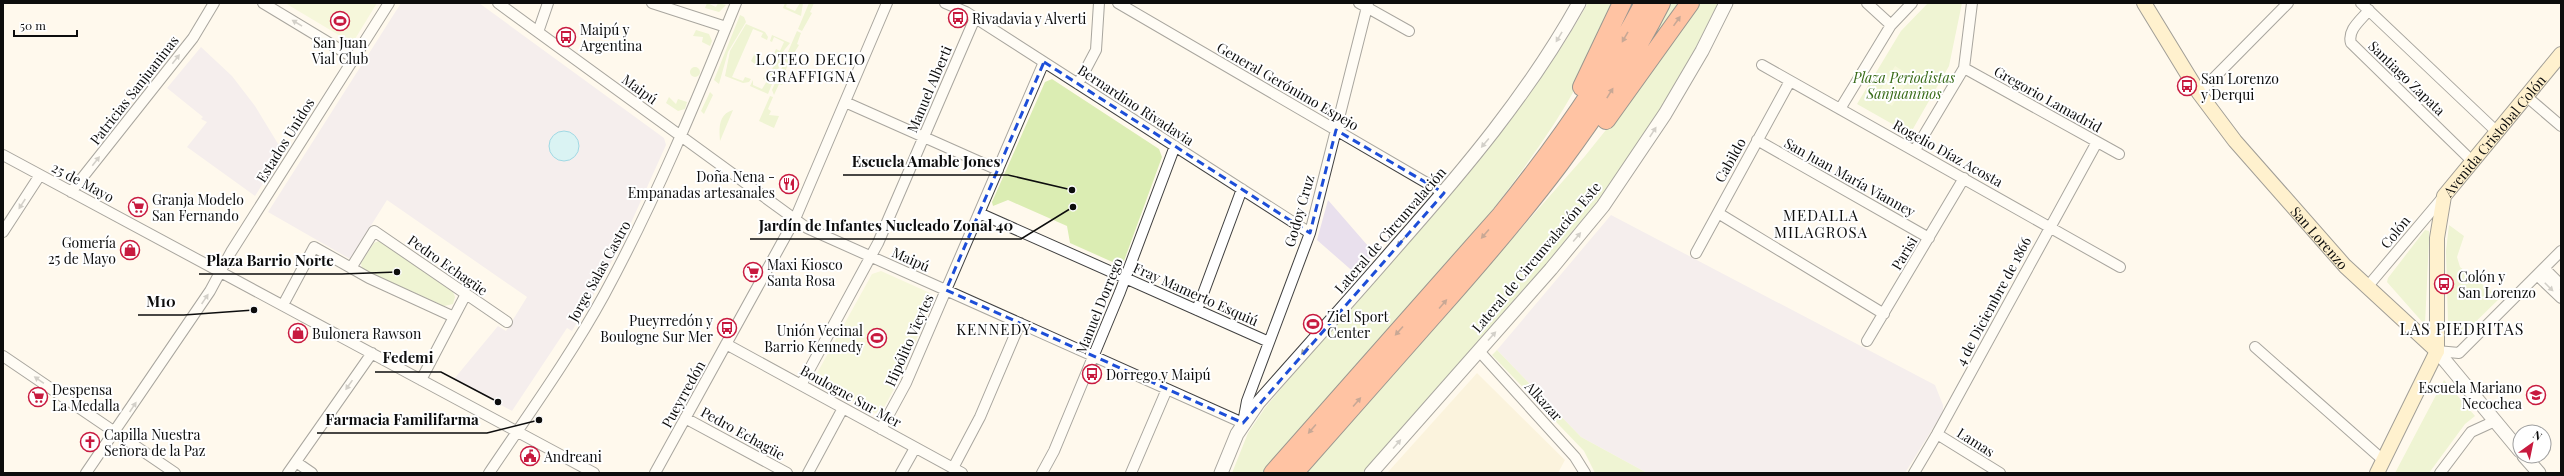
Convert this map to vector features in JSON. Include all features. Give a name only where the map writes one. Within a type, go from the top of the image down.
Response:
[{"type":"highway","points":[[1501,215],[1571,108],[1603,48],[1622,3]]},
{"type":"highway","points":[[1273,473],[1501,215],[1550,154],[1579,112],[1618,50],[1644,3]]},
{"type":"highway","points":[[1522,214],[1597,113],[1636,51],[1661,3]]},
{"type":"highway","points":[[1294,473],[1598,130],[1690,3]]},
{"type":"main road","name":"San Lorenzo","points":[[2144,3],[2199,93],[2235,140],[2345,266],[2437,351]]},
{"type":"main road","name":"Avenida Cristobal Colón","points":[[2377,473],[2437,351],[2436,238],[2444,196],[2496,131],[2561,54]]},
{"type":"street","name":"Patricias Sanjuaninas","points":[[71,192],[193,38],[214,3]]},
{"type":"street","points":[[263,3],[354,58]]},
{"type":"street","name":"Estados Unidos","points":[[86,473],[210,291],[220,272],[389,3]]},
{"type":"street","name":"Maipú","points":[[498,3],[808,228],[1243,423]]},
{"type":"street","points":[[538,32],[548,3]]},
{"type":"street","points":[[652,3],[726,27]]},
{"type":"street","name":"Jorge Salas Castro","points":[[489,473],[603,296],[637,231],[681,136],[736,3]]},
{"type":"street","name":"Pueyrredón","points":[[655,473],[795,219],[887,3]]},
{"type":"street","name":"Bernardino Rivadavia","points":[[945,3],[975,18],[1310,233]]},
{"type":"street","points":[[1078,84],[1096,50],[1099,3]]},
{"type":"street","name":"General Gerónimo Espejo","points":[[1118,3],[1444,192]]},
{"type":"street","name":"Lateral de Circunvalación","points":[[1220,473],[1243,423],[1444,192],[1513,108],[1579,3]]},
{"type":"street","name":"Lateral de Circunvalación Este","points":[[1371,473],[1585,229],[1618,184],[1686,79],[1726,3]]},
{"type":"street","points":[[1867,3],[1891,25]]},
{"type":"street","points":[[1840,109],[1891,25],[1912,3]]},
{"type":"street","points":[[1915,150],[1964,68],[1972,3]]},
{"type":"street","points":[[2199,93],[2288,3]]},
{"type":"street","points":[[2361,3],[2496,131]]},
{"type":"street","points":[[1365,4],[1409,31]]},
{"type":"street","name":"Godoy Cruz","points":[[1243,423],[1247,401],[1310,233],[1336,130],[1365,4]]},
{"type":"street","name":"Santiago Zapata","points":[[2369,10],[2351,31],[2349,37],[2351,43],[2472,161]]},
{"type":"street","name":"Manuel Alberti","points":[[801,385],[872,257],[975,18]]},
{"type":"street","name":"Hipólito Vieytes","points":[[881,429],[906,383],[1044,62]]},
{"type":"street","name":"Rogelio Díaz Acosta","points":[[1762,66],[1915,150],[2120,267]]},
{"type":"street","name":"Gregorio Lamadrid","points":[[1964,68],[2119,154]]},
{"type":"street","name":"Cabildo","points":[[1696,253],[1790,81]]},
{"type":"street","points":[[2526,96],[2561,126]]},
{"type":"street","points":[[845,102],[998,170]]},
{"type":"street","name":"San Juan María Vianney","points":[[1757,140],[1929,238]]},
{"type":"street","name":"4 de Diciembre de 1866","points":[[1914,473],[1937,434],[2096,142]]},
{"type":"street","name":"Manuel Dorrego","points":[[1042,473],[1054,451],[1126,278],[1175,146]]},
{"type":"street","name":"25 de Mayo","points":[[3,155],[594,473]]},
{"type":"street","points":[[3,232],[40,175]]},
{"type":"street","name":"Parisi","points":[[1867,341],[1964,178]]},
{"type":"street","points":[[1197,310],[1242,189]]},
{"type":"street","name":"Colón","points":[[2368,286],[2444,196]]},
{"type":"street","name":"Fray Mamerto Esquiú","points":[[979,213],[1269,342]]},
{"type":"street","points":[[1718,213],[1884,314]]},
{"type":"street","name":"Pedro Echagüe","points":[[351,268],[374,231],[506,322]]},
{"type":"street","points":[[283,305],[314,247],[351,268],[454,317]]},
{"type":"street","points":[[2437,351],[2459,353],[2561,251]]},
{"type":"street","points":[[2541,272],[2561,285]]},
{"type":"street","points":[[2541,272],[2561,298]]},
{"type":"street","points":[[421,380],[466,294]]},
{"type":"street","points":[[953,468],[980,417],[1020,323]]},
{"type":"street","name":"Boulogne Sur Mer","points":[[726,344],[962,473]]},
{"type":"street","points":[[2255,347],[2383,460]]},
{"type":"street","name":"Alkazar","points":[[1479,351],[1575,457],[1585,473]]},
{"type":"street","name":"San Lorenzo","points":[[2437,351],[2512,441]]},
{"type":"street","points":[[288,473],[372,353]]},
{"type":"street","points":[[3,356],[114,433],[175,473]]},
{"type":"street","points":[[1131,473],[1167,389]]},
{"type":"street","points":[[808,473],[843,408]]},
{"type":"street","name":"Pedro Echagüe","points":[[686,418],[786,473]]},
{"type":"street","points":[[2440,473],[2472,432],[2495,421]]},
{"type":"street","name":"Lamas","points":[[1937,434],[1986,469],[2000,473]]},
{"type":"street","points":[[901,473],[916,448]]},
{"type":"street","points":[[296,462],[312,473]]},
{"type":"street","points":[[2531,464],[2539,473]]},
{"type":"highlighted area","points":[[1044,62],[1310,233],[1336,130],[1444,193],[1243,423],[946,290]]},
{"type":"shaded area","points":[[401,3],[479,3],[664,138],[666,145],[626,234],[598,287],[572,331],[567,328],[512,411],[454,379],[498,326],[506,331],[527,297],[387,200],[350,259],[268,212]]},
{"type":"shaded area","points":[[201,47],[232,76],[255,106],[283,152],[255,196],[187,147],[207,122],[201,119],[203,117],[167,88]]},
{"type":"shaded area","points":[[1328,200],[1375,254],[1357,275],[1317,240]]},
{"type":"shaded area","points":[[1611,215],[1935,385],[1943,405],[1943,412],[1905,473],[1647,473],[1581,437],[1497,350]]},
{"type":"shaded area","points":[[1477,373],[1565,460],[1558,473],[1387,473]]},
{"type":"green space","name":"San Juan Vial Club","points":[[285,3],[377,3],[355,39],[347,40]]},
{"type":"green space","points":[[707,3],[716,7],[718,3],[726,5],[719,12],[705,8]]},
{"type":"green space","points":[[785,3],[787,3],[786,7],[795,11],[800,3],[803,3],[801,16],[783,8]]},
{"type":"green space","points":[[809,3],[814,3],[810,12],[812,13],[802,31],[798,29]]},
{"type":"green space","points":[[1588,3],[1616,3],[1587,65],[1563,110],[1522,171],[1488,216],[1415,304],[1263,473],[1232,473],[1248,433],[1265,408],[1435,213],[1516,113],[1553,59]]},
{"type":"green space","points":[[1670,3],[1685,3],[1639,59]]},
{"type":"green space","points":[[1697,3],[1718,3],[1690,59],[1657,114],[1600,198],[1546,264],[1362,473],[1306,473],[1585,156],[1622,110]]},
{"type":"green space","name":"Plaza Periodistas Sanjuaninos","points":[[1928,3],[1962,3],[1949,66],[1910,134],[1857,104],[1901,31]]},
{"type":"green space","points":[[740,15],[744,17],[746,22],[728,52],[719,84],[714,80]]},
{"type":"green space","points":[[746,24],[765,32],[768,37],[767,40],[761,37],[763,33],[753,29],[732,77],[743,81],[745,77],[751,79],[749,82],[743,83],[725,76],[730,51]]},
{"type":"green space","points":[[696,30],[709,34],[712,41],[710,46],[702,42],[703,37],[693,36]]},
{"type":"green space","points":[[797,31],[801,33],[797,44],[799,45],[788,63],[784,61]]},
{"type":"green space","points":[[772,35],[790,43],[781,54],[783,57],[776,75],[772,73],[772,84],[768,94],[750,86],[753,80],[753,85],[762,89],[767,81],[763,79],[766,73],[770,74],[777,58],[773,56],[776,49],[780,51],[784,42],[774,37],[772,42],[770,41]]},
{"type":"green space","points":[[755,53],[761,54],[756,65],[751,61]]},
{"type":"green space","points":[[784,63],[788,65],[783,76],[785,77],[782,85],[779,84],[774,95],[772,90]]},
{"type":"green space","points":[[1895,66],[1911,76],[1892,106],[1876,97]]},
{"type":"green space","points":[[693,67],[697,67],[699,68],[699,76],[693,77],[690,74],[690,70]]},
{"type":"green space","points":[[1052,79],[1159,149],[1162,157],[1124,261],[1117,264],[1070,243],[1067,226],[1008,200],[993,206],[992,202],[1045,82]]},
{"type":"green space","points":[[710,92],[713,95],[704,114],[701,111]]},
{"type":"green space","points":[[770,96],[773,97],[768,109],[771,111],[769,115],[779,116],[774,128],[759,121]]},
{"type":"green space","points":[[669,97],[676,104],[678,99],[687,102],[685,109],[678,111],[666,103]]},
{"type":"green space","points":[[733,110],[720,141],[720,122],[724,115]]},
{"type":"green space","points":[[2449,225],[2464,236],[2457,257],[2460,267],[2500,298],[2460,337],[2448,322],[2446,251]]},
{"type":"green space","points":[[2425,230],[2429,231],[2429,239],[2425,325],[2387,282],[2388,278]]},
{"type":"green space","points":[[379,241],[453,292],[455,297],[453,304],[444,306],[362,269],[361,263],[374,243]]},
{"type":"green space","name":"Unión Vecinal Barrio Kennedy","points":[[881,271],[930,293],[933,301],[899,380],[882,411],[875,413],[818,382],[816,375],[872,274]]},
{"type":"green space","points":[[1497,350],[1581,437],[1647,473],[1595,473],[1584,451],[1492,355]]},
{"type":"green space","points":[[2444,380],[2475,416],[2465,424],[2429,473],[2395,473]]},
{"type":"water","points":[[564,131],[570,132],[578,140],[578,152],[570,160],[564,161],[558,160],[550,152],[549,146],[550,140],[558,132]]},
{"type":"place","name":"Rivadavia y Alverti","points":[[958,18]]},
{"type":"place","name":"San Juan Vial Club","points":[[340,21]]},
{"type":"place","name":"Maipú y Argentina","points":[[566,37]]},
{"type":"place","name":"San Lorenzo y Derqui","points":[[2187,86]]},
{"type":"place","name":"Doña Nena - Empanadas artesanales","points":[[789,184]]},
{"type":"place","name":"Escuela Amable Jones","points":[[1072,190]]},
{"type":"place","name":"Granja Modelo San Fernando","points":[[138,207]]},
{"type":"place","name":"Jardín de Infantes Nucleado Zonal 40","points":[[1073,207]]},
{"type":"place","name":"Gomería 25 de Mayo","points":[[130,250]]},
{"type":"place","name":"Plaza Barrio Norte","points":[[397,272]]},
{"type":"place","name":"Maxi Kiosco Santa Rosa","points":[[753,272]]},
{"type":"place","name":"Colón y San Lorenzo","points":[[2444,284]]},
{"type":"place","name":"M10","points":[[254,310]]},
{"type":"place","name":"Ziel Sport Center","points":[[1313,324]]},
{"type":"place","name":"Pueyrredón y Boulogne Sur Mer","points":[[727,328]]},
{"type":"place","name":"Bulonera Rawson","points":[[298,333]]},
{"type":"place","name":"Unión Vecinal Barrio Kennedy","points":[[877,338]]},
{"type":"place","name":"Dorrego y Maipú","points":[[1092,374]]},
{"type":"place","name":"Escuela Mariano Necochea","points":[[2536,395]]},
{"type":"place","name":"Despensa La Medalla","points":[[38,397]]},
{"type":"place","name":"Fedemi","points":[[498,402]]},
{"type":"place","name":"Farmacia Familifarma","points":[[539,420]]},
{"type":"place","name":"Capilla Nuestra Señora de la Paz","points":[[90,442]]},
{"type":"place","name":"Andreani","points":[[530,456]]},
{"type":"district","name":"LOTEO DECIO GRAFFIGNA","points":[[811,68]]},
{"type":"district","name":"MEDALLA MILAGROSA","points":[[1821,224]]},
{"type":"district","name":"LAS PIEDRITAS","points":[[2462,328]]},
{"type":"district","name":"KENNEDY","points":[[994,329]]}]
